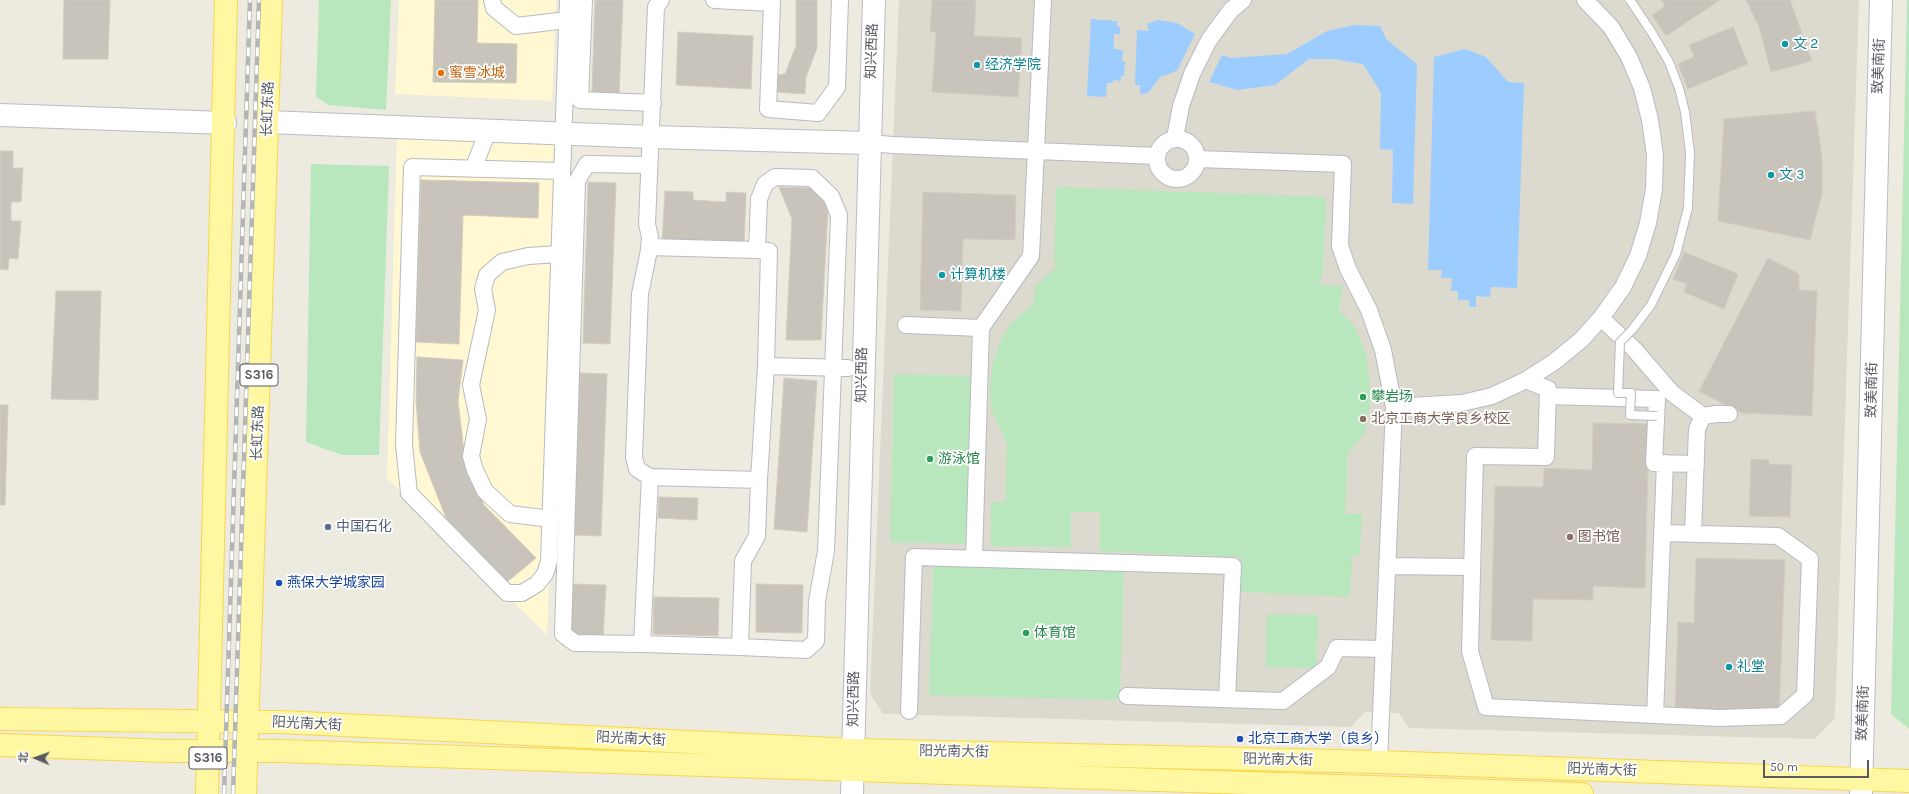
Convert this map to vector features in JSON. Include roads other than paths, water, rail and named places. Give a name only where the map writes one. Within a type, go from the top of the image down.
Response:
[{"type":"main road","name":"S316","points":[[207,794],[225,123],[226,0]]},
{"type":"main road","name":"长虹东路","points":[[245,794],[271,0]]},
{"type":"main road","name":"阳光南大街","points":[[0,719],[209,722],[248,721],[852,760],[1379,791],[1582,794]]},
{"type":"main road","name":"阳光南大街","points":[[0,745],[208,751],[852,760],[1379,762],[1861,786],[1909,781]]},
{"type":"street","points":[[492,0],[494,8],[516,26],[567,20]]},
{"type":"street","points":[[562,171],[412,167],[404,445],[409,493],[507,593],[522,593],[537,584],[545,574],[549,561],[568,0]]},
{"type":"street","points":[[584,0],[580,100],[653,103]]},
{"type":"street","points":[[661,0],[656,7],[653,103],[646,224],[650,237],[640,294],[634,457],[638,469],[650,477],[759,480]]},
{"type":"street","points":[[714,0],[772,1],[768,109],[818,113],[837,87],[840,0]]},
{"type":"street","name":"知兴西路","points":[[852,794],[868,143],[874,0]]},
{"type":"street","points":[[974,559],[981,328],[1031,256],[1043,0]]},
{"type":"street","points":[[1175,138],[1181,106],[1192,74],[1209,40],[1231,10],[1243,0]]},
{"type":"street","points":[[1394,407],[1462,403],[1492,396],[1526,380],[1554,362],[1581,340],[1601,318],[1623,286],[1638,256],[1648,223],[1654,189],[1655,155],[1650,120],[1642,88],[1629,57],[1611,27],[1586,0]]},
{"type":"street","name":"致美南街","points":[[1861,786],[1881,0]]},
{"type":"street","points":[[0,115],[225,123]]},
{"type":"street","points":[[267,122],[650,137],[868,143],[1157,156]]},
{"type":"street","points":[[474,169],[488,130]]},
{"type":"street","points":[[1175,138],[1188,142],[1193,146],[1197,159],[1193,171],[1188,176],[1176,179],[1163,174],[1157,162],[1157,156],[1163,144],[1175,138]]},
{"type":"street","points":[[1197,159],[1343,164],[1340,246],[1348,269],[1369,310],[1383,350],[1394,407],[1379,762]]},
{"type":"street","points":[[649,165],[587,164],[577,181],[563,634],[575,643],[806,650],[816,641],[817,601],[826,551],[841,367],[839,215],[832,196],[812,178],[775,177],[766,184],[759,199],[757,250]]},
{"type":"street","points":[[649,247],[769,251],[766,366],[757,536],[743,561],[740,647]]},
{"type":"street","points":[[551,519],[510,514],[485,491],[474,470],[471,456],[478,419],[471,385],[487,310],[483,289],[486,275],[502,262],[528,256],[559,254]]},
{"type":"street","points":[[1601,318],[1634,349],[1672,393],[1703,416],[1729,414]]},
{"type":"street","points":[[906,325],[981,328]]},
{"type":"street","points":[[766,366],[841,367]]},
{"type":"street","points":[[1526,380],[1548,389],[1546,457],[1475,456],[1470,651],[1486,707],[1719,718],[1781,716],[1805,695],[1810,559],[1778,536],[1662,533]]},
{"type":"street","points":[[1548,396],[1657,399],[1654,463],[1696,464]]},
{"type":"street","points":[[1693,533],[1697,429],[1703,416]]},
{"type":"street","points":[[1655,715],[1665,464]]},
{"type":"street","points":[[642,644],[650,477]]},
{"type":"street","points":[[909,711],[914,557],[1233,566],[1227,699]]},
{"type":"street","points":[[1388,566],[1472,567]]},
{"type":"street","points":[[1127,696],[1283,701],[1328,667],[1337,648],[1384,649]]},
{"type":"lane","points":[[1630,0],[1669,62],[1679,88],[1685,112],[1690,153],[1688,208],[1676,254],[1651,305],[1632,330],[1620,342],[1618,393],[1631,393],[1630,415],[1656,416]]},
{"type":"water","points":[[1091,19],[1117,21],[1117,27],[1120,27],[1120,34],[1114,34],[1114,49],[1123,50],[1122,61],[1125,62],[1124,76],[1121,76],[1121,81],[1113,80],[1113,83],[1107,83],[1106,97],[1087,96]]},
{"type":"water","points":[[1158,20],[1177,23],[1195,34],[1177,71],[1160,77],[1148,93],[1140,94],[1140,85],[1135,85],[1137,30],[1149,31],[1147,24]]},
{"type":"water","points":[[1355,25],[1380,26],[1387,40],[1417,64],[1413,204],[1392,203],[1393,150],[1380,149],[1381,93],[1363,64],[1333,59],[1309,59],[1275,85],[1237,90],[1209,82],[1222,55],[1231,58],[1287,54],[1327,31]]},
{"type":"water","points":[[1465,49],[1486,57],[1508,82],[1524,83],[1517,288],[1491,287],[1490,297],[1476,296],[1476,307],[1469,307],[1469,300],[1458,300],[1458,291],[1451,291],[1452,278],[1441,278],[1442,270],[1428,270],[1434,57]]},
{"type":"railway","points":[[224,794],[250,0]]},
{"type":"railway","points":[[233,794],[259,0]]},
{"type":"place","name":"文 2","points":[[1785,44]]},
{"type":"place","name":"经济学院","points":[[977,65]]},
{"type":"place","name":"蜜雪冰城","points":[[441,73]]},
{"type":"place","name":"文 3","points":[[1771,175]]},
{"type":"place","name":"计算机楼","points":[[942,275]]},
{"type":"place","name":"攀岩场","points":[[1363,397]]},
{"type":"place","name":"北京工商大学良乡校区","points":[[1363,419]]},
{"type":"place","name":"游泳馆","points":[[930,459]]},
{"type":"place","name":"中国石化","points":[[328,527]]},
{"type":"place","name":"图书馆","points":[[1570,537]]},
{"type":"place","name":"燕保大学城家园","points":[[279,583]]},
{"type":"place","name":"体育馆","points":[[1026,633]]},
{"type":"place","name":"礼堂","points":[[1729,667]]},
{"type":"place","name":"北京工商大学（良乡）","points":[[1240,739]]}]
